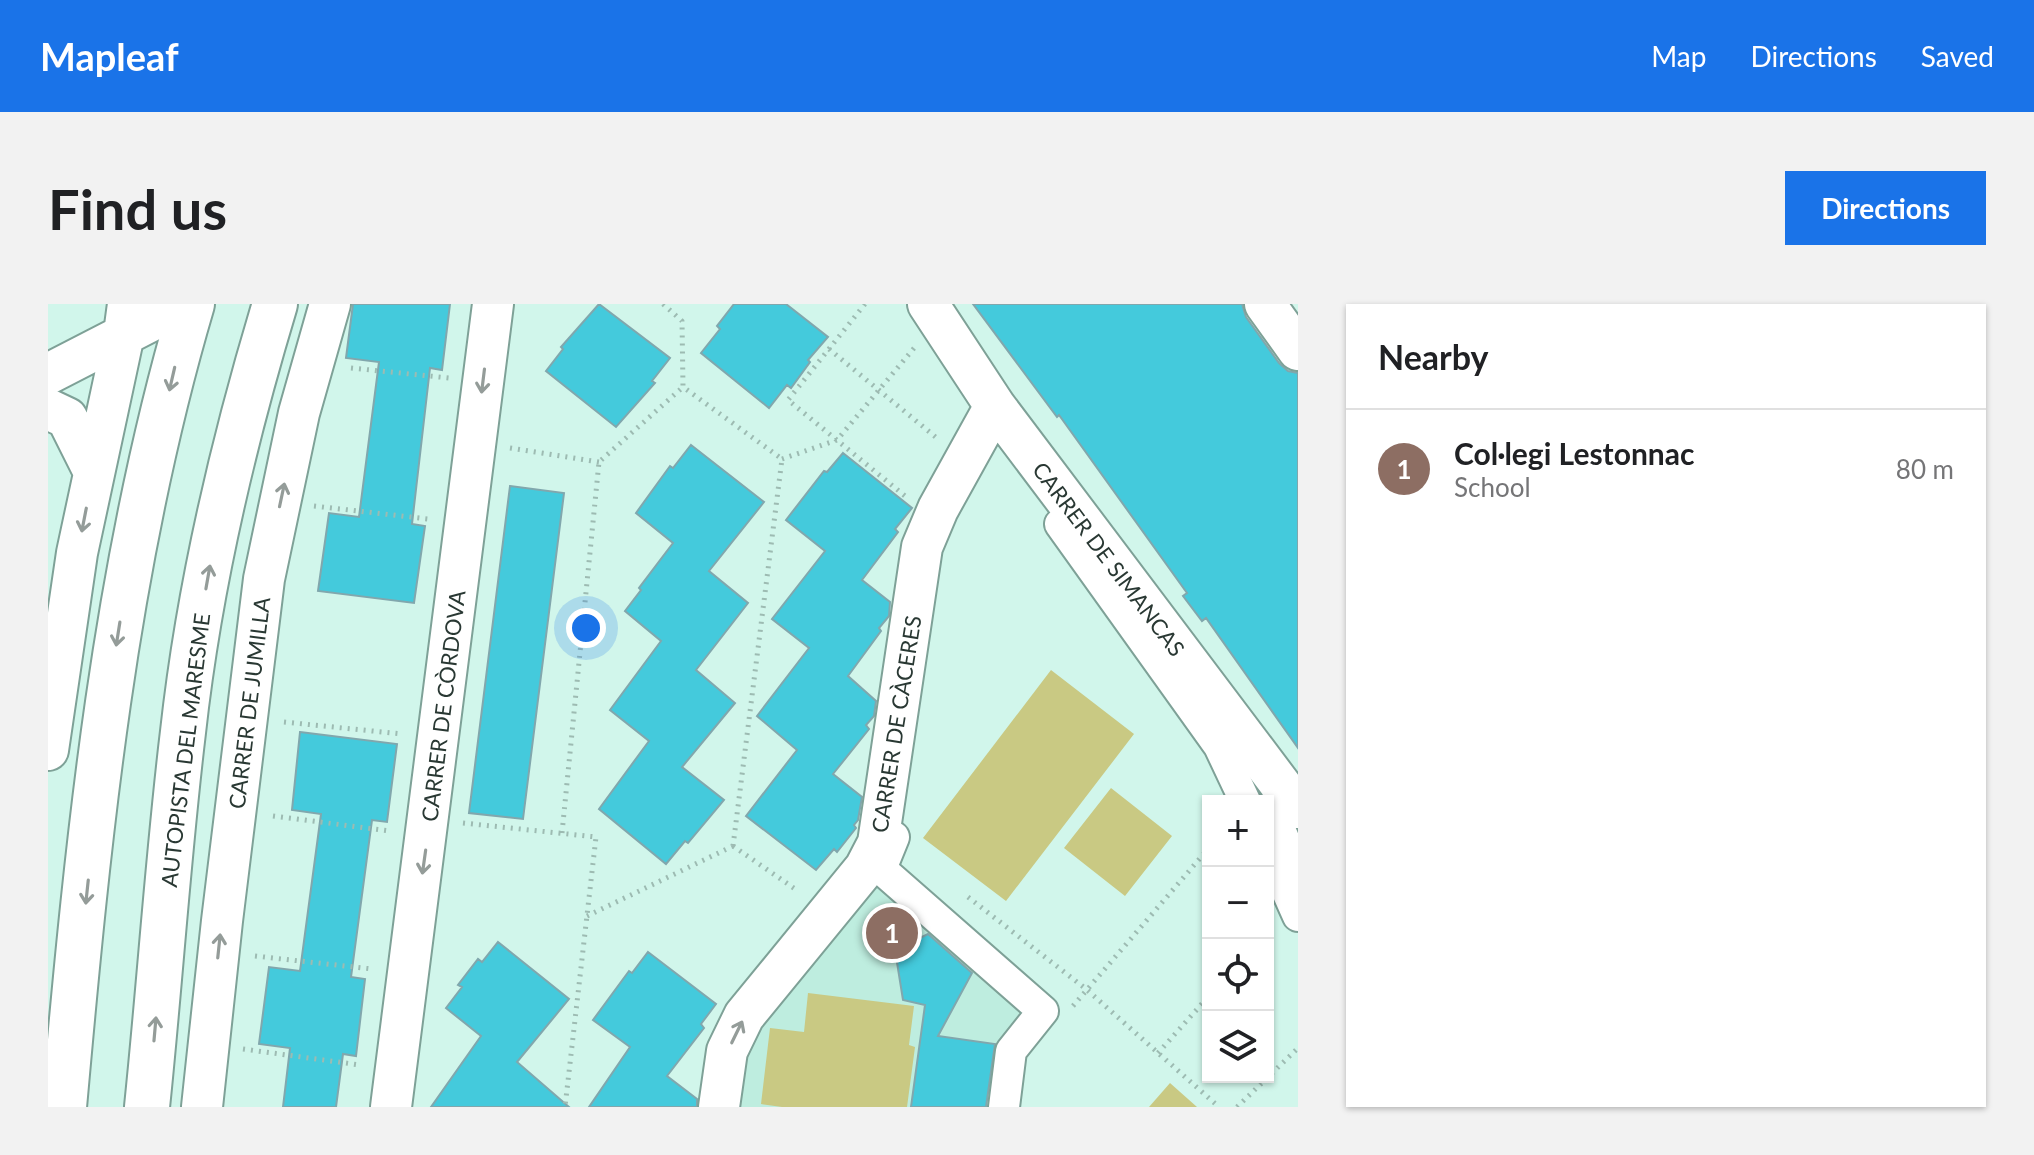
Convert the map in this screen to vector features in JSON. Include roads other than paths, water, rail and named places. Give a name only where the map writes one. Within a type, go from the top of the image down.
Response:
[{"type":"highway","points":[[64,1107],[112,670],[139,519],[192,304]]},
{"type":"highway","name":"AUTOPISTA DEL MARESME","points":[[147,1107],[183,730],[193,660],[212,550],[255,371],[275,304]]},
{"type":"street","points":[[48,374],[149,304]]},
{"type":"street","points":[[126,319],[184,304]]},
{"type":"street","name":"CARRER DE JUMILLA","points":[[202,1107],[264,579],[299,413],[330,304]]},
{"type":"street","name":"CARRER DE CÒRDOVA","points":[[391,1107],[493,304]]},
{"type":"street","name":"CARRER DE SIMANCAS","points":[[928,304],[995,406],[1298,808]]},
{"type":"street","points":[[1265,304],[1298,350]]},
{"type":"street","points":[[48,750],[77,553],[126,319]]},
{"type":"street","name":"CARRER DE CÀCERES","points":[[719,1107],[727,1051],[744,1016],[865,868],[878,843],[922,547],[938,509],[995,406]]},
{"type":"street","points":[[48,409],[67,418],[94,472]]},
{"type":"street","points":[[1004,1107],[1011,1051],[1043,1011],[879,867],[888,852],[898,818],[934,557],[943,528],[991,447],[1005,447],[1202,721],[1219,746],[1242,795]]},
{"type":"street","points":[[1224,712],[1259,795]]},
{"type":"street","points":[[1274,828],[1298,884]]},
{"type":"street","points":[[1298,838],[1294,840],[1291,850],[1298,869]]},
{"type":"street","points":[[1274,864],[1298,916]]},
{"type":"place","name":"Col·legi Lestonnac","points":[[892,933]]}]
